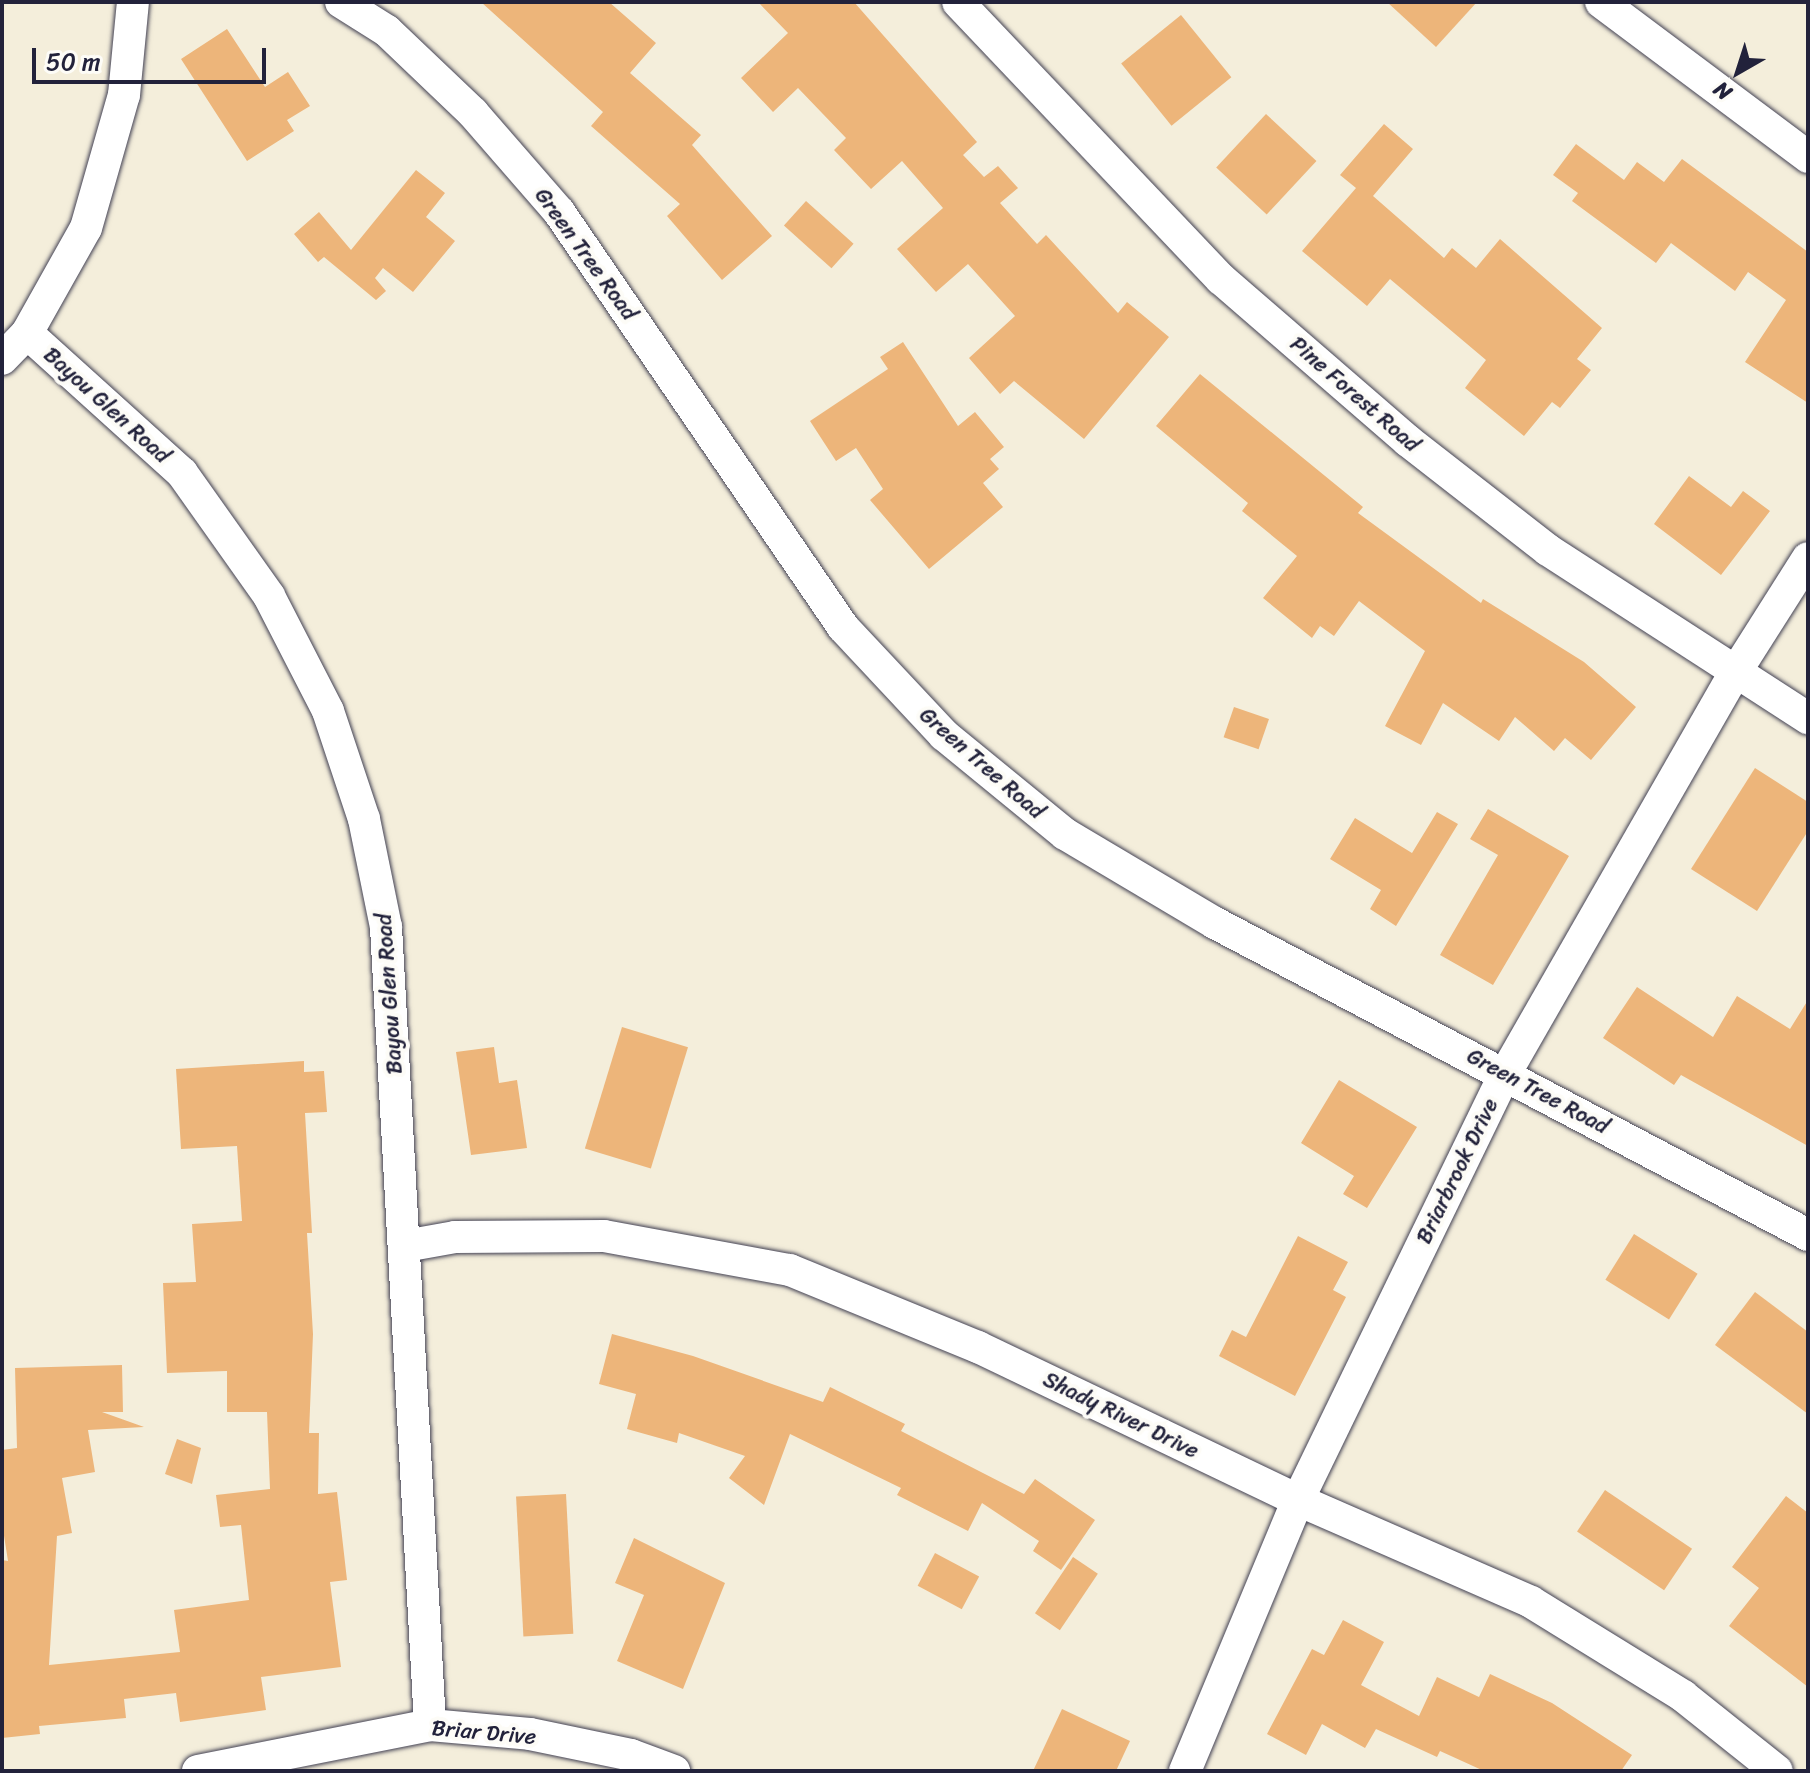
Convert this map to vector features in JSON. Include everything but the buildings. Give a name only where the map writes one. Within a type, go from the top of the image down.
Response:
[{"type":"street","points":[[2,359],[27,333],[86,228],[124,95],[133,2]]},
{"type":"street","name":"Green Tree Road","points":[[341,2],[387,31],[473,113],[559,212],[834,615],[944,735],[1065,834],[1215,923],[1808,1235]]},
{"type":"street","name":"Pine Forest Road","points":[[958,2],[1221,279],[1361,400],[1548,550],[1808,718]]},
{"type":"street","points":[[1601,2],[1808,157]]},
{"type":"street","name":"Bayou Glen Road","points":[[27,333],[182,473],[269,596],[328,711],[364,819],[386,927],[430,1725]]},
{"type":"street","name":"Briarbrook Drive","points":[[1185,1771],[1298,1500],[1505,1074],[1735,673],[1808,558]]},
{"type":"street","name":"Shady River Drive","points":[[405,1246],[455,1237],[604,1236],[790,1270],[978,1347],[1298,1500],[1531,1602],[1683,1696],[1777,1771]]},
{"type":"street","name":"Briar Drive","points":[[198,1771],[430,1725],[530,1734],[631,1755],[674,1771]]}]
